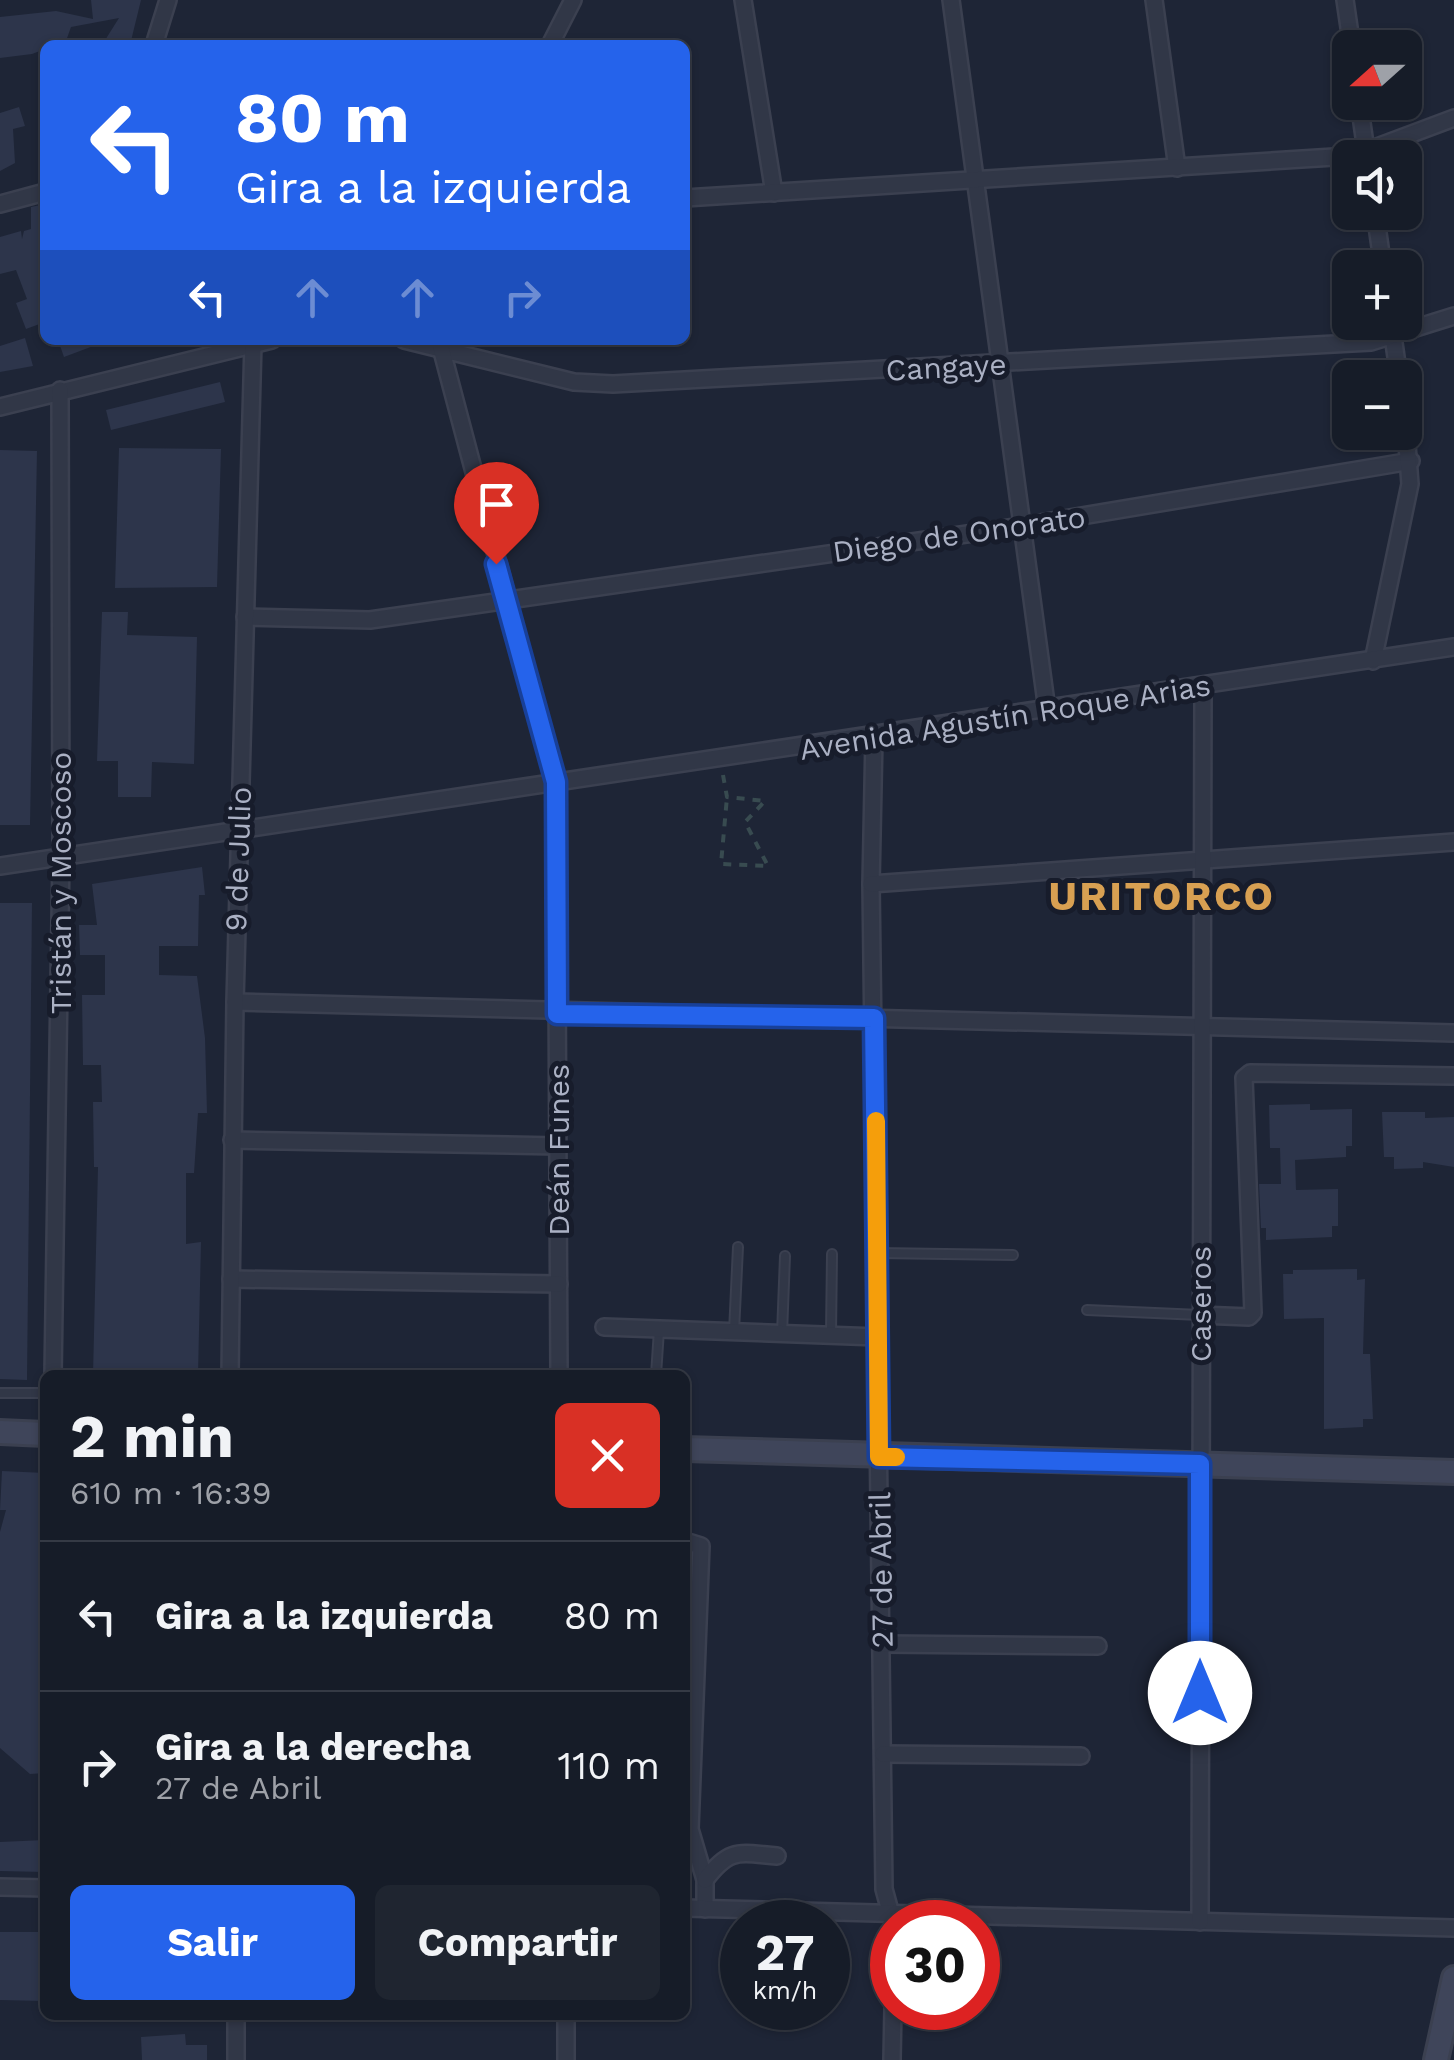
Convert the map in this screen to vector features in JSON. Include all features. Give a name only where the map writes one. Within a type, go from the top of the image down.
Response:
[{"type":"main road","points":[[0,1432],[40,1434]]},
{"type":"main road","points":[[690,1449],[1454,1472]]},
{"type":"main road","points":[[1436,2060],[1454,1978]]},
{"type":"street","points":[[156,40],[168,0]]},
{"type":"street","points":[[553,40],[573,0]]},
{"type":"street","points":[[743,0],[774,193]]},
{"type":"street","points":[[951,0],[1047,710]]},
{"type":"street","points":[[1154,0],[1177,168]]},
{"type":"street","points":[[1345,0],[1349,30]]},
{"type":"street","points":[[1400,140],[1454,118]]},
{"type":"street","points":[[690,198],[1332,157]]},
{"type":"street","points":[[0,204],[40,193]]},
{"type":"street","name":"Cangaye","points":[[1422,323],[1454,316]]},
{"type":"street","name":"Cangaye","points":[[447,345],[594,384],[1001,364],[1332,335]]},
{"type":"street","points":[[0,407],[244,345]]},
{"type":"street","name":"9 de Julio","points":[[230,1370],[234,1002],[252,345]]},
{"type":"street","name":"Deán Funes","points":[[440,345],[556,782],[559,1370]]},
{"type":"street","name":"Tristán y Moscoso","points":[[53,1370],[61,856],[60,390]]},
{"type":"street","points":[[1372,661],[1411,461],[1409,450]]},
{"type":"street","name":"Diego de Onorato","points":[[245,617],[370,620],[1022,526],[1411,461]]},
{"type":"street","name":"Avenida Agustín Roque Arias","points":[[0,866],[239,828],[720,761],[1454,647]]},
{"type":"street","name":"Caseros","points":[[1200,1922],[1202,686]]},
{"type":"street","name":"27 de Abril","points":[[874,737],[872,884],[887,1900]]},
{"type":"street","points":[[872,884],[1454,842]]},
{"type":"street","points":[[234,1002],[557,1014],[874,1018],[1454,1034]]},
{"type":"street","points":[[1200,1315],[1249,1317],[1254,1313],[1244,1078],[1250,1073],[1454,1076]]},
{"type":"street","points":[[232,1140],[558,1146]]},
{"type":"street","points":[[231,1279],[559,1284]]},
{"type":"street","points":[[604,1327],[878,1337]]},
{"type":"street","points":[[690,1543],[701,1546],[690,1830],[705,1880],[705,1909]]},
{"type":"street","points":[[883,1644],[1098,1646]]},
{"type":"street","points":[[883,1754],[1081,1756]]},
{"type":"street","points":[[705,1880],[721,1858],[734,1852],[777,1856]]},
{"type":"street","points":[[0,1887],[40,1888]]},
{"type":"street","points":[[690,1908],[870,1917]]},
{"type":"street","points":[[1000,1919],[1454,1928]]},
{"type":"street","points":[[236,2020],[236,2060]]},
{"type":"street","points":[[566,2020],[566,2060]]},
{"type":"street","points":[[892,2060],[893,2030]]},
{"type":"lane","points":[[734,1332],[738,1247]]},
{"type":"lane","points":[[878,1253],[1012,1255]]},
{"type":"lane","points":[[831,1335],[832,1254]]},
{"type":"lane","points":[[782,1334],[785,1256]]},
{"type":"lane","points":[[1088,1310],[1200,1315]]},
{"type":"lane","points":[[656,1370],[659,1329]]},
{"type":"lane","points":[[0,1393],[40,1393]]},
{"type":"path","points":[[720,761],[727,797],[721,864],[768,866],[746,822],[765,801],[727,797]]},
{"type":"building","points":[[91,0],[141,0],[131,40],[105,40],[119,18],[71,27],[66,40],[40,40],[40,51],[0,58],[0,17],[56,11],[93,19]]},
{"type":"building","points":[[19,107],[25,126],[13,129],[15,163],[0,171],[0,113]]},
{"type":"building","points":[[40,205],[40,324],[26,329],[16,303],[27,299],[16,270],[0,274],[0,237],[21,231],[22,239],[24,231],[31,229],[31,207]]},
{"type":"building","points":[[25,338],[33,366],[0,372],[0,346]]},
{"type":"building","points":[[60,345],[96,345],[64,357]]},
{"type":"building","points":[[220,382],[225,402],[111,430],[106,410]]},
{"type":"building","points":[[119,448],[221,449],[217,587],[115,588]]},
{"type":"building","points":[[0,450],[37,451],[30,825],[0,825]]},
{"type":"building","points":[[102,612],[128,612],[127,635],[197,637],[194,764],[152,762],[151,797],[118,797],[118,761],[97,761]]},
{"type":"building","points":[[202,867],[205,895],[199,895],[198,946],[159,946],[159,975],[197,976],[205,1038],[207,1113],[198,1113],[194,1173],[186,1173],[186,1244],[201,1242],[198,1370],[93,1370],[98,1167],[94,1167],[93,1102],[102,1102],[101,1065],[83,1065],[82,995],[105,995],[105,955],[80,955],[79,925],[97,925],[92,884]]},
{"type":"building","points":[[0,903],[32,903],[27,1380],[0,1379]]},
{"type":"building","points":[[1310,1104],[1310,1110],[1352,1109],[1352,1146],[1346,1146],[1346,1157],[1295,1160],[1296,1190],[1338,1189],[1338,1226],[1332,1226],[1332,1237],[1266,1240],[1266,1228],[1261,1228],[1259,1184],[1281,1184],[1280,1148],[1270,1148],[1269,1105]]},
{"type":"building","points":[[1382,1112],[1425,1112],[1425,1118],[1454,1117],[1454,1167],[1423,1162],[1423,1168],[1394,1169],[1394,1157],[1384,1157]]},
{"type":"building","points":[[1357,1269],[1357,1280],[1365,1279],[1363,1354],[1370,1354],[1373,1419],[1363,1419],[1363,1427],[1324,1429],[1324,1318],[1284,1319],[1283,1274],[1293,1274],[1293,1270]]},
{"type":"building","points":[[2,1471],[40,1473],[40,1773],[30,1774],[0,1748],[0,1532],[6,1510],[0,1510]]},
{"type":"building","points":[[40,1840],[40,1872],[0,1871],[0,1842]]},
{"type":"building","points":[[0,1932],[40,1932],[40,2001],[0,2000]]},
{"type":"building","points":[[185,2034],[186,2045],[207,2045],[207,2060],[142,2060],[141,2037]]},
{"type":"slow traffic","points":[[876,1121],[879,1457],[896,1457]]},
{"type":"district","name":"URITORCO","points":[[1162,896]]},
{"type":"route","points":[[496,564],[556,782],[557,1014],[874,1018],[879,1457],[1200,1464],[1200,1693]]}]
